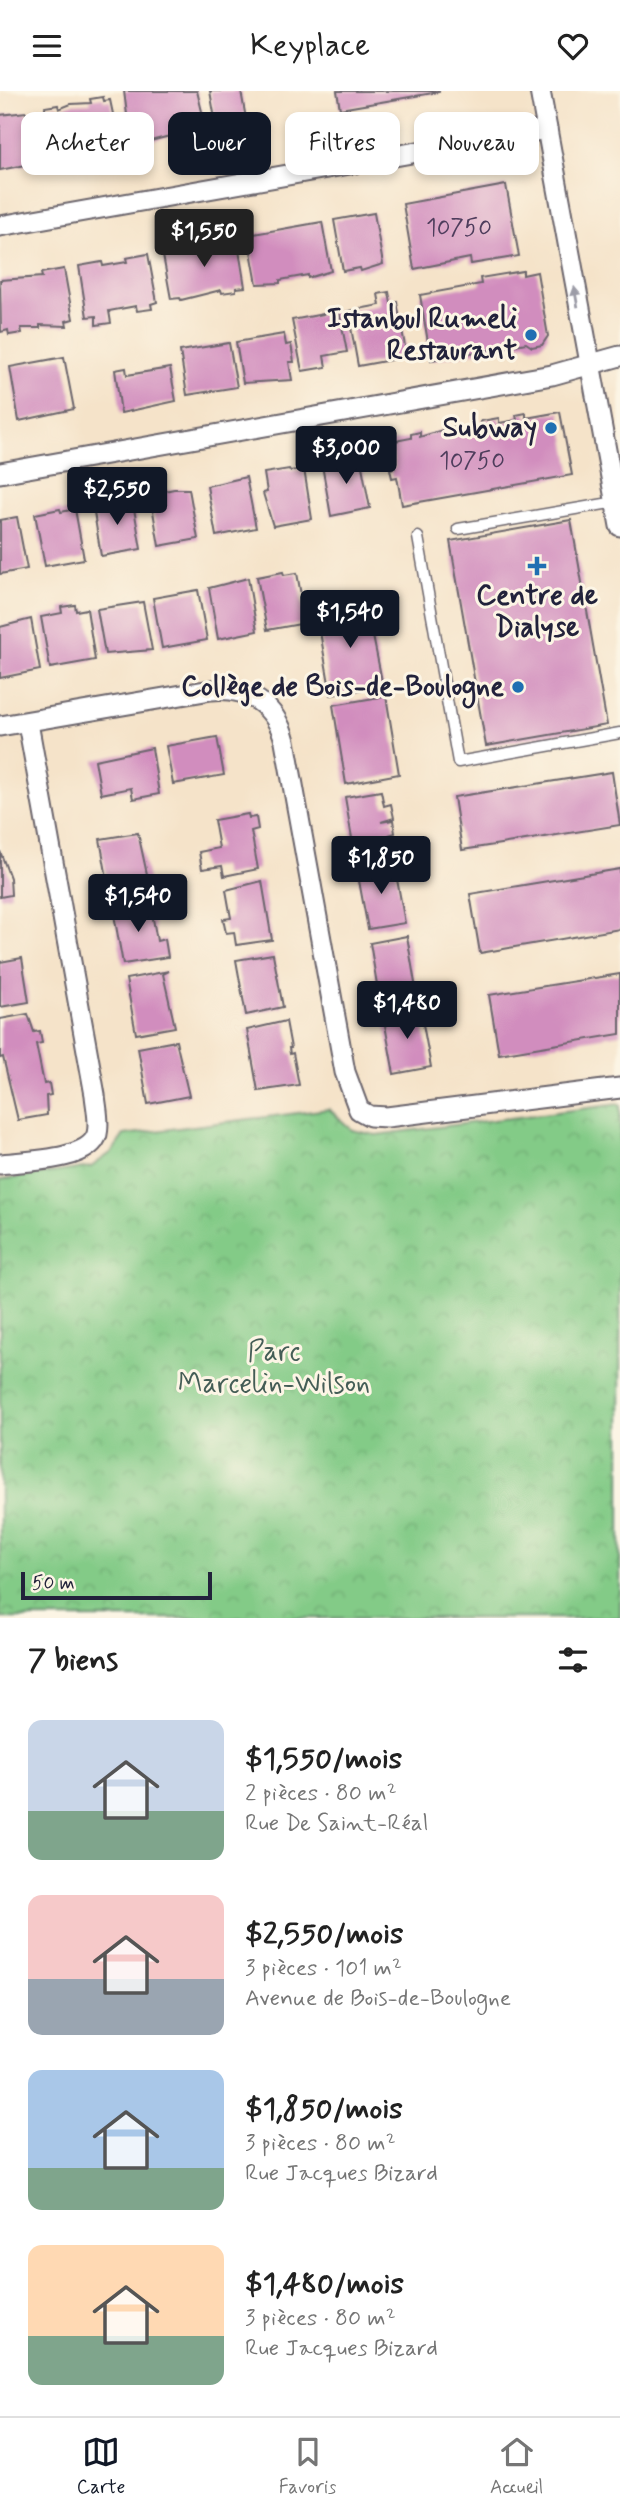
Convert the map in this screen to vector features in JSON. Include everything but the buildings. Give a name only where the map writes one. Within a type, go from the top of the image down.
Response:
[{"type":"street","points":[[540,91],[620,526]]},
{"type":"street","points":[[0,226],[547,129]]},
{"type":"street","points":[[0,473],[552,375],[620,356]]},
{"type":"street","points":[[0,726],[220,689],[247,694],[269,709],[279,724],[285,741],[345,1072],[354,1101],[364,1114],[387,1117],[620,1088]]},
{"type":"street","points":[[0,1164],[73,1154],[88,1147],[98,1130],[95,1095],[28,723]]},
{"type":"lane","points":[[458,529],[616,502]]},
{"type":"lane","points":[[418,537],[458,762],[620,733]]},
{"type":"green space","name":"Parc Marcelin-Wilson","points":[[620,1104],[620,1618],[0,1618],[0,1180],[91,1167],[112,1152],[124,1135],[329,1109],[352,1130],[376,1135]]},
{"type":"place","name":"Istanbul Rumeli Restaurant","points":[[531,335]]},
{"type":"place","name":"Subway","points":[[551,428]]},
{"type":"place","name":"Centre de Dialyse","points":[[537,566]]},
{"type":"place","name":"Collège de Bois-de-Boulogne","points":[[518,687]]}]
